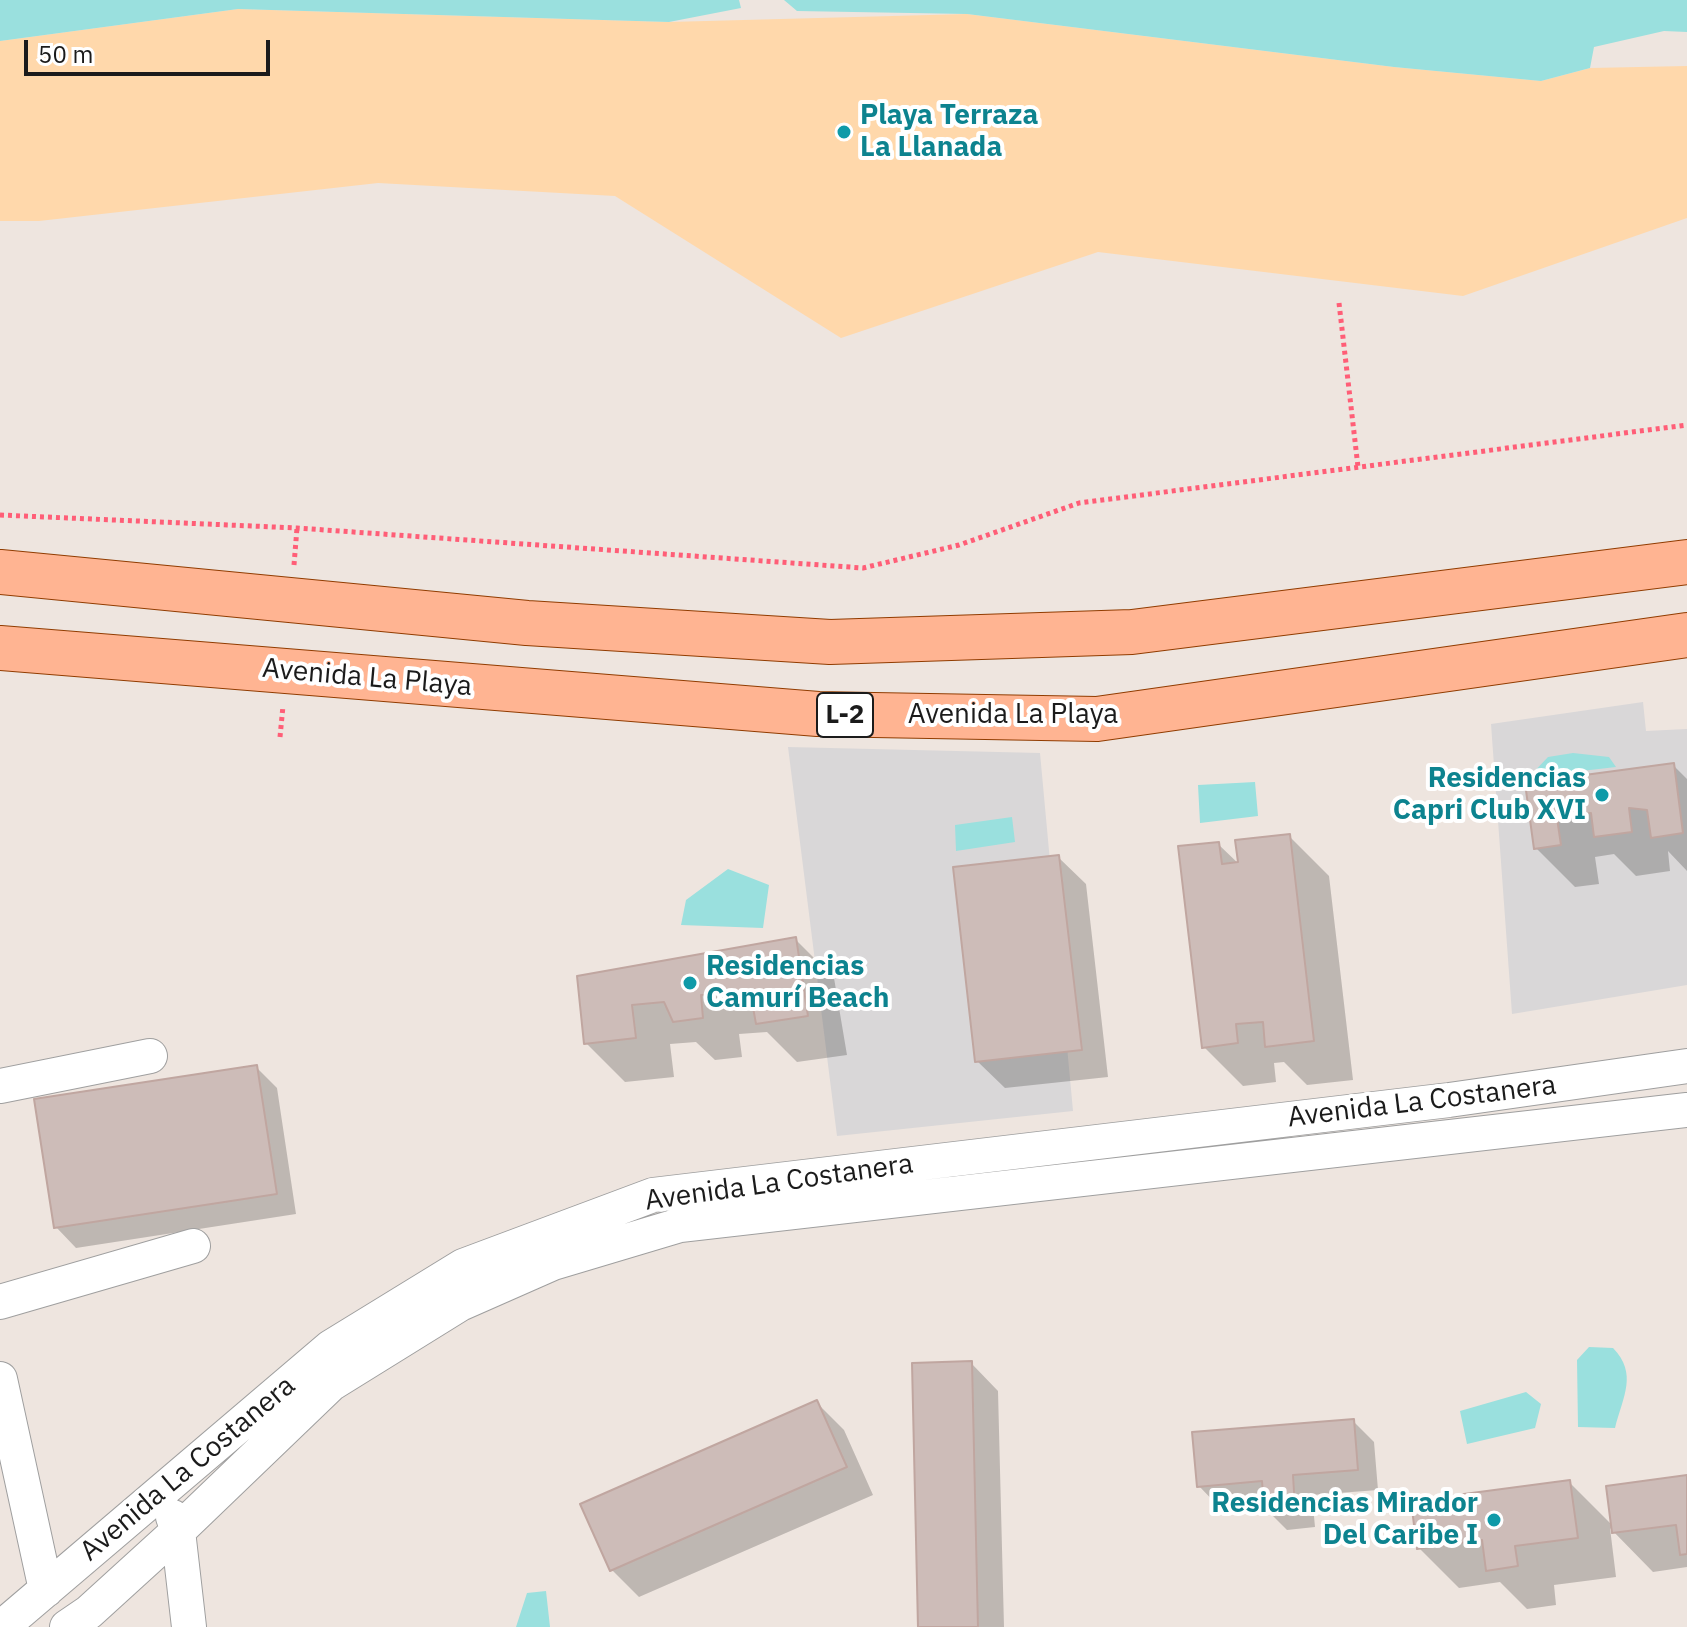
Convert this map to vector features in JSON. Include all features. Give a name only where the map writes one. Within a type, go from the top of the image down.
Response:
[{"type":"main road","points":[[0,572],[527,623],[830,642],[1132,632],[1687,562]]},
{"type":"main road","name":"Avenida La Playa","points":[[0,648],[818,714],[1097,719],[1687,635]]},
{"type":"street","points":[[0,1086],[150,1056]]},
{"type":"street","name":"Avenida La Costanera","points":[[2,1627],[331,1347],[463,1266],[653,1195],[1449,1100],[1687,1066]]},
{"type":"street","name":"Avenida La Costanera","points":[[67,1627],[89,1612],[178,1531],[331,1384],[460,1304],[553,1263],[680,1225],[1687,1110]]},
{"type":"street","points":[[0,1302],[193,1246]]},
{"type":"street","points":[[0,1379],[46,1590]]},
{"type":"street","points":[[164,1489],[178,1531],[189,1627]]},
{"type":"path","points":[[1339,303],[1358,467]]},
{"type":"path","points":[[0,515],[297,528],[863,568],[959,545],[1079,503],[1687,425]]},
{"type":"shaded area","name":"Residencias Capri Club XVI","points":[[1643,702],[1646,731],[1687,729],[1687,985],[1512,1014],[1491,724]]},
{"type":"shaded area","points":[[788,747],[1040,753],[1073,1111],[837,1136]]},
{"type":"sand","name":"Playa Terraza La Llanada","points":[[238,9],[669,22],[967,14],[1394,67],[1541,81],[1590,68],[1687,66],[1687,218],[1463,296],[1098,252],[841,338],[615,196],[378,183],[39,221],[0,221],[0,41]]},
{"type":"water","points":[[0,0],[739,0],[741,8],[669,22],[238,9],[0,41]]},
{"type":"water","points":[[784,0],[1687,0],[1687,32],[1664,31],[1594,47],[1590,68],[1541,81],[1394,67],[967,14],[797,11]]},
{"type":"water","points":[[1573,753],[1609,757],[1616,767],[1529,777],[1548,757]]},
{"type":"water","points":[[1255,782],[1258,816],[1200,823],[1198,785]]},
{"type":"water","points":[[1012,817],[1015,842],[956,851],[955,825]]},
{"type":"water","points":[[728,869],[769,885],[763,928],[681,925],[686,900]]},
{"type":"water","points":[[1589,1347],[1613,1348],[1625,1367],[1626,1386],[1615,1428],[1578,1427],[1577,1360]]},
{"type":"water","points":[[1526,1392],[1541,1404],[1535,1428],[1467,1444],[1460,1411]]},
{"type":"water","points":[[546,1591],[550,1627],[516,1627],[527,1593]]},
{"type":"building","name":"Residencias Capri Club XVI","points":[[1674,763],[1683,833],[1651,838],[1647,810],[1629,808],[1632,832],[1594,837],[1591,813],[1557,818],[1561,845],[1534,849],[1525,783]]},
{"type":"building","points":[[1290,834],[1314,1041],[1265,1047],[1263,1022],[1236,1024],[1238,1043],[1202,1048],[1178,846],[1219,842],[1222,864],[1238,862],[1235,840]]},
{"type":"building","points":[[1059,855],[1082,1050],[975,1062],[953,867]]},
{"type":"building","name":"Residencias Camurí Beach","points":[[796,937],[808,1016],[756,1024],[750,991],[701,995],[703,1018],[673,1022],[664,1002],[632,1005],[636,1038],[584,1044],[577,976]]},
{"type":"building","points":[[257,1065],[277,1194],[54,1228],[34,1099]]},
{"type":"building","points":[[972,1361],[978,1627],[918,1627],[912,1363]]},
{"type":"building","points":[[817,1400],[847,1467],[610,1571],[580,1504]]},
{"type":"building","points":[[1354,1419],[1358,1470],[1293,1475],[1295,1507],[1264,1510],[1262,1481],[1197,1487],[1192,1432]]},
{"type":"building","points":[[1687,1475],[1687,1554],[1680,1555],[1676,1525],[1612,1533],[1606,1486]]},
{"type":"building","name":"Residencias Mirador Del Caribe I","points":[[1570,1480],[1578,1538],[1515,1546],[1518,1566],[1486,1571],[1482,1540],[1417,1549],[1411,1501]]},
{"type":"place","name":"Playa Terraza La Llanada","points":[[844,132]]},
{"type":"place","name":"Residencias Capri Club XVI","points":[[1602,795]]},
{"type":"place","name":"Residencias Camurí Beach","points":[[690,983]]},
{"type":"place","name":"Residencias Mirador Del Caribe I","points":[[1494,1520]]}]
